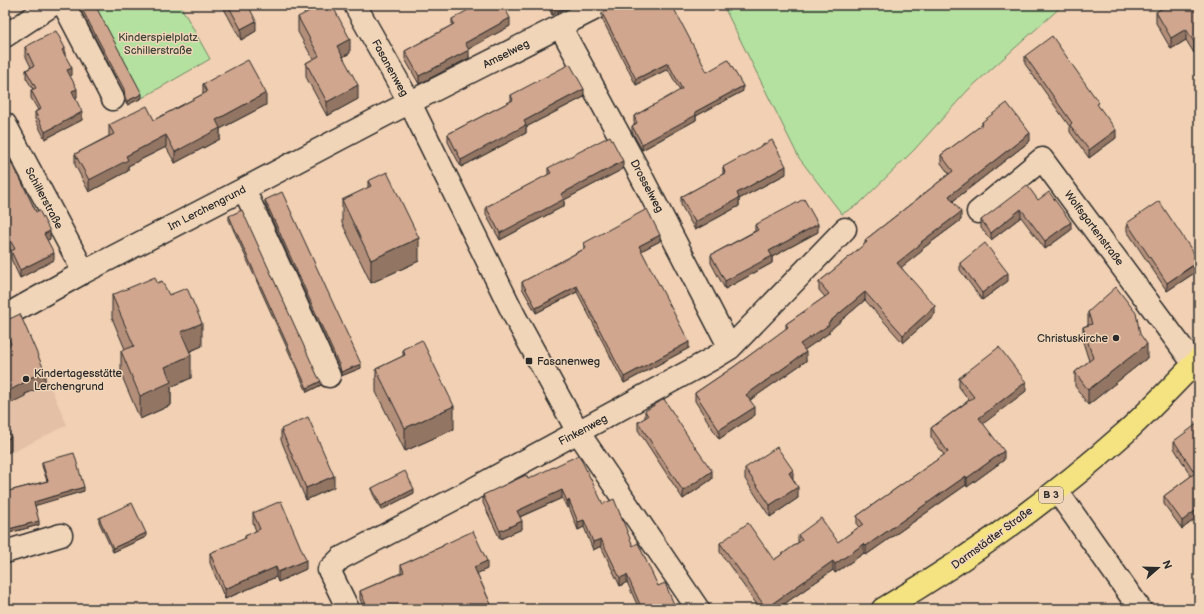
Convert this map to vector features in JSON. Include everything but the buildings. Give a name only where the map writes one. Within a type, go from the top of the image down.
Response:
[{"type":"main road","name":"Darmstädter Straße","points":[[883,609],[949,569],[1056,491],[1126,431],[1197,361]]},
{"type":"street","points":[[5,36],[25,12],[52,5]]},
{"type":"street","points":[[64,5],[113,99]]},
{"type":"street","name":"Fasanenweg","points":[[354,5],[410,103],[516,316],[578,432],[698,609]]},
{"type":"street","name":"Amselweg","points":[[410,103],[602,5]]},
{"type":"street","name":"Drosselweg","points":[[560,26],[636,166],[730,348]]},
{"type":"street","name":"Im Lerchengrund","points":[[5,316],[84,272],[410,103]]},
{"type":"street","name":"Schillerstraße","points":[[5,124],[84,272]]},
{"type":"street","name":"Wolfsgartenstraße","points":[[978,212],[1042,159],[1197,361]]},
{"type":"street","points":[[244,190],[329,376]]},
{"type":"street","name":"Finkenweg","points":[[348,609],[329,570],[342,558],[464,494],[706,363],[730,348],[845,229]]},
{"type":"street","points":[[1056,491],[1140,609]]},
{"type":"street","points":[[5,552],[61,535]]},
{"type":"shaded area","name":"Kindertagesstätte Lerchengrund","points":[[23,324],[67,425],[5,456],[5,333]]},
{"type":"green space","name":"Kinderspielplatz Schillerstraße","points":[[93,5],[180,5],[210,59],[142,98]]},
{"type":"green space","points":[[723,5],[1063,5],[968,90],[914,150],[859,204],[842,214],[799,158]]},
{"type":"place","name":"Christuskirche","points":[[1116,338]]},
{"type":"place","name":"Fasanenweg","points":[[529,361]]},
{"type":"place","name":"Kindertagesstätte Lerchengrund","points":[[26,379]]}]
